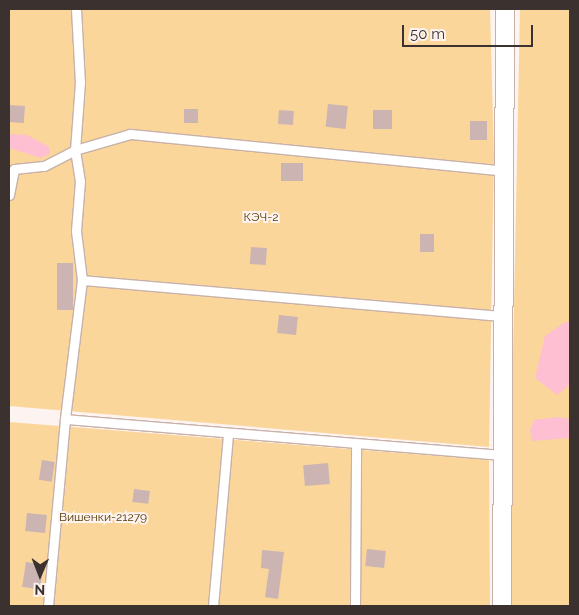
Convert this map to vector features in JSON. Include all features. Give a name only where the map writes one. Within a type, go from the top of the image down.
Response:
[{"type":"street","points":[[502,606],[505,316],[505,9]]},
{"type":"lane","points":[[48,606],[64,419],[82,280],[76,231],[80,180],[75,150],[80,82],[76,9]]},
{"type":"lane","points":[[9,195],[14,169],[44,166],[75,150],[130,134],[505,171]]},
{"type":"lane","points":[[82,280],[505,316]]},
{"type":"lane","points":[[64,419],[356,445],[504,455]]},
{"type":"lane","points":[[213,606],[228,434]]},
{"type":"lane","points":[[355,606],[356,445]]},
{"type":"green space","name":"КЭЧ-2","points":[[9,9],[490,9],[494,157],[489,447],[9,406]]},
{"type":"green space","points":[[520,9],[570,9],[570,606],[508,606]]},
{"type":"green space","name":"Вишенки-21279","points":[[9,422],[489,460],[490,606],[9,606]]},
{"type":"shaded area","points":[[9,134],[27,135],[49,147],[50,154],[41,158],[9,148]]},
{"type":"shaded area","points":[[565,322],[570,322],[570,385],[557,395],[535,378],[545,336]]},
{"type":"shaded area","points":[[557,417],[570,419],[570,438],[532,441],[530,430],[534,420]]},
{"type":"building","points":[[328,104],[348,106],[345,129],[326,127]]},
{"type":"building","points":[[9,105],[25,106],[24,123],[9,122]]},
{"type":"building","points":[[184,109],[198,109],[198,123],[184,123]]},
{"type":"building","points":[[279,110],[294,111],[293,125],[278,124]]},
{"type":"building","points":[[373,110],[392,110],[392,129],[373,129]]},
{"type":"building","points":[[470,121],[487,121],[487,140],[470,140]]},
{"type":"building","points":[[281,163],[303,163],[303,181],[281,181]]},
{"type":"building","points":[[420,234],[434,234],[434,252],[420,252]]},
{"type":"building","points":[[251,247],[267,248],[266,265],[250,264]]},
{"type":"building","points":[[57,263],[73,263],[73,310],[57,310]]},
{"type":"building","points":[[279,315],[298,317],[296,335],[277,333]]},
{"type":"building","points":[[42,460],[55,462],[52,482],[39,480]]},
{"type":"building","points":[[328,463],[330,484],[305,486],[303,465]]},
{"type":"building","points":[[134,489],[150,491],[148,504],[132,502]]},
{"type":"building","points":[[27,513],[47,515],[45,533],[25,531]]},
{"type":"building","points":[[367,549],[386,551],[384,568],[365,566]]},
{"type":"building","points":[[262,550],[284,552],[278,599],[265,597],[269,569],[261,568]]},
{"type":"building","points":[[26,562],[44,565],[40,590],[22,587]]}]
